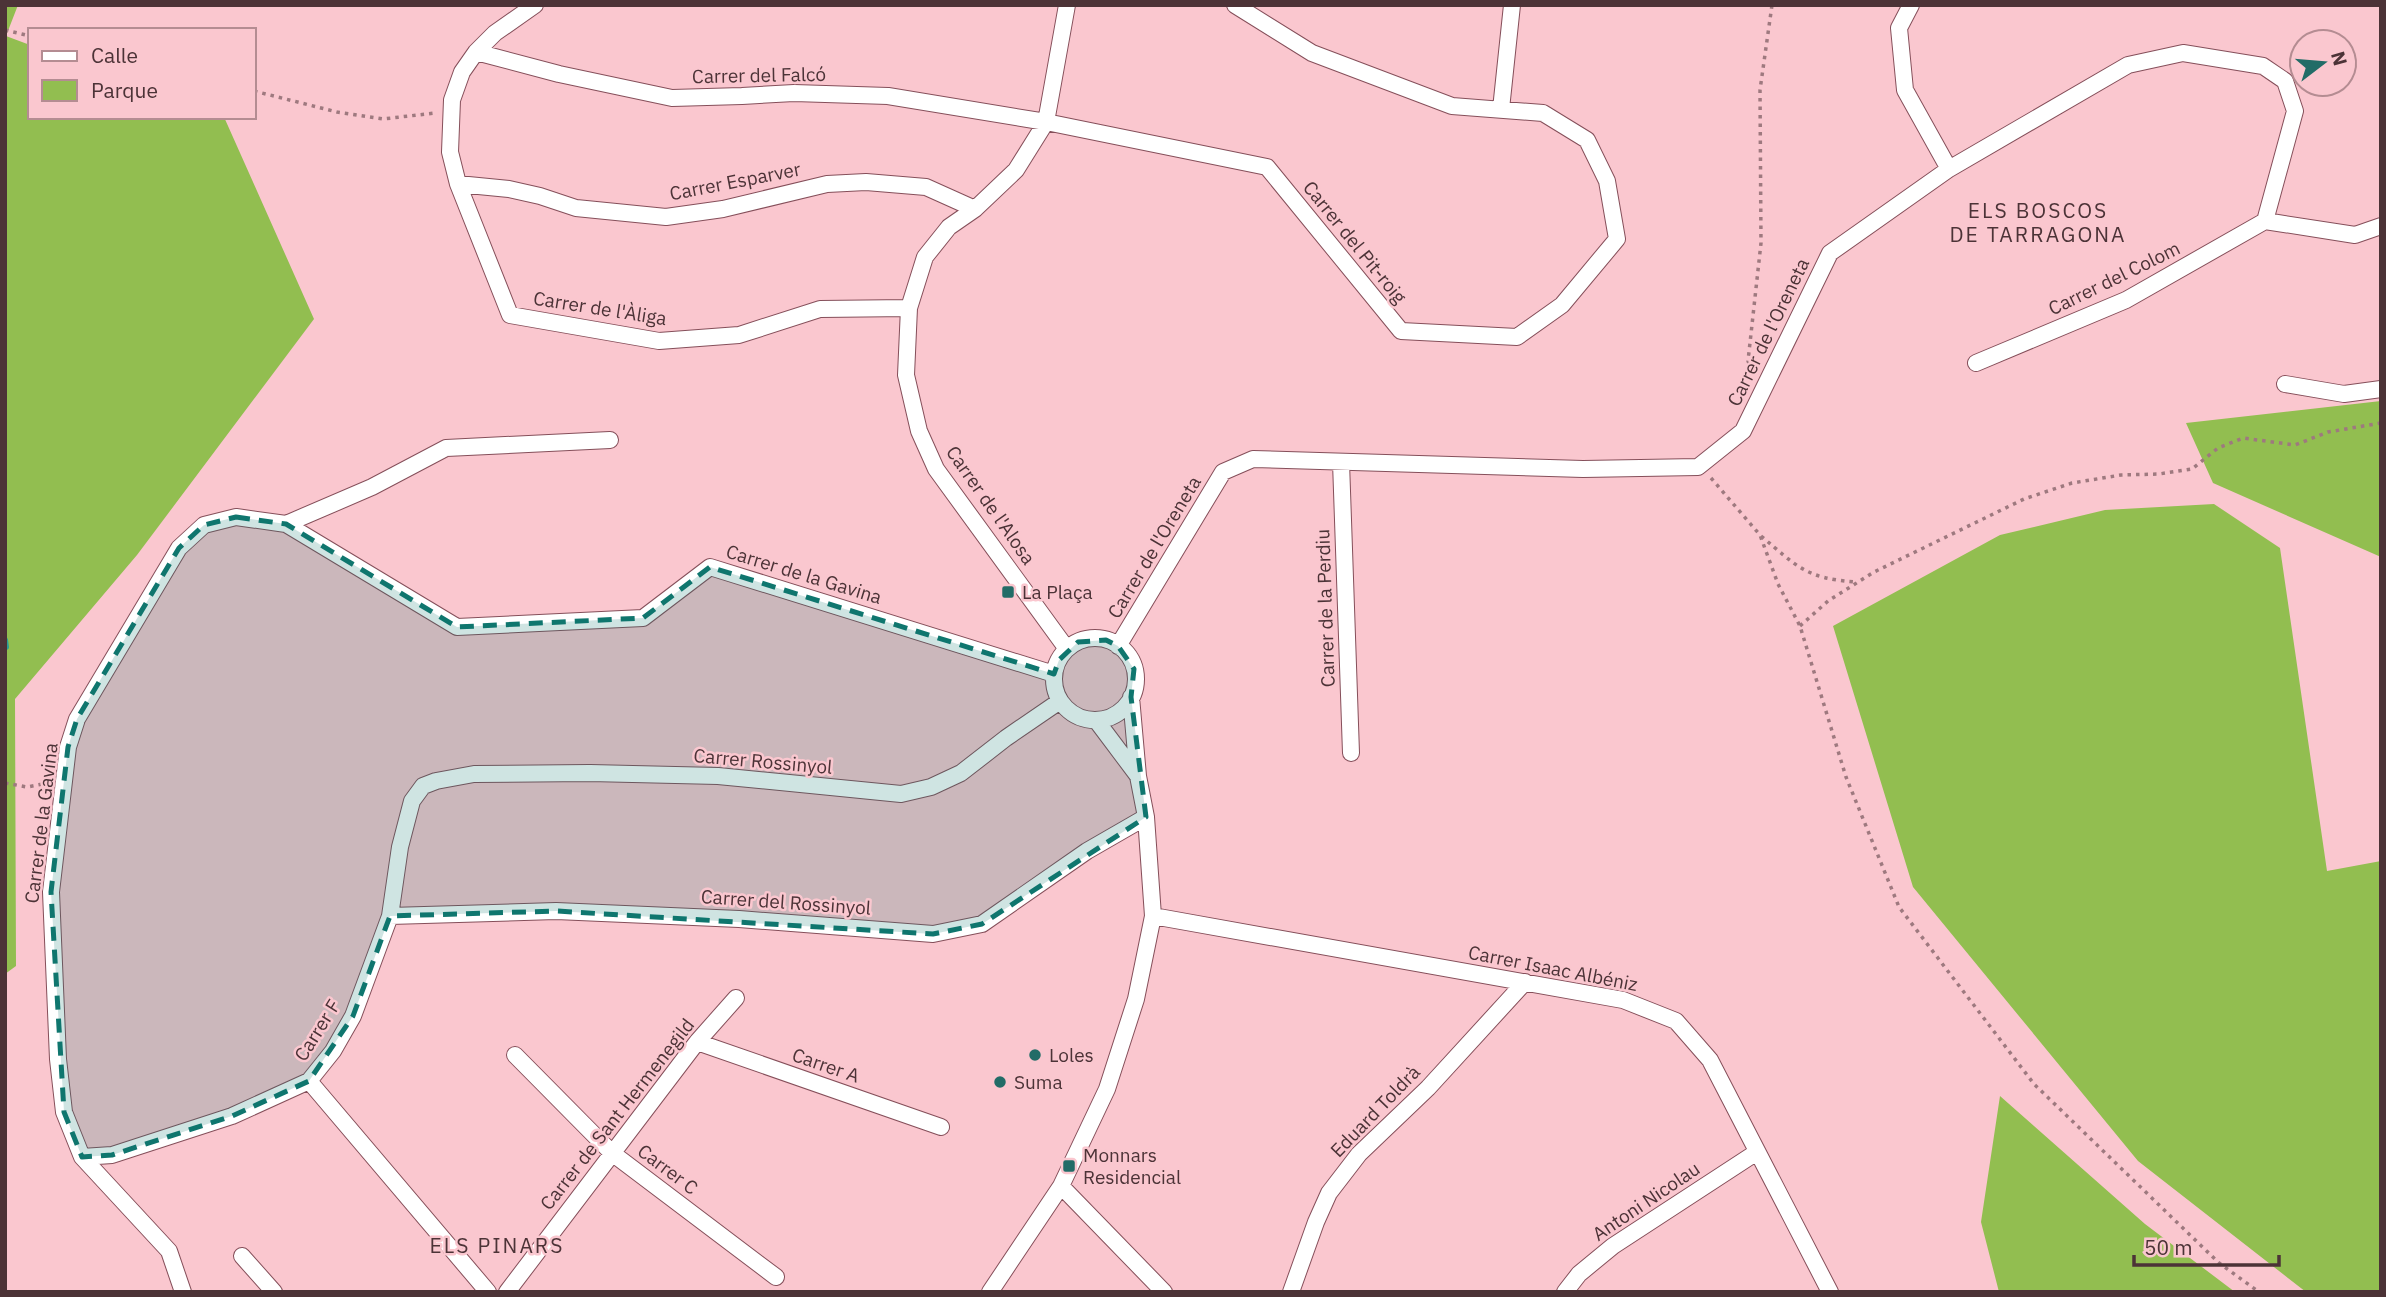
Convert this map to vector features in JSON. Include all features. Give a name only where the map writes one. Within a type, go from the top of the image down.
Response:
[{"type":"street","name":"Carrer de l'Àliga","points":[[535,5],[495,33],[476,52],[462,72],[452,100],[450,152],[458,184],[510,315],[659,341],[739,335],[820,309],[909,308]]},
{"type":"street","name":"Carrer de l'Alosa","points":[[1067,5],[1046,122],[1016,170],[975,209],[948,227],[925,257],[909,308],[905,375],[919,431],[936,469],[1067,649]]},
{"type":"street","name":"Carrer del Pit-roig","points":[[1046,122],[1266,167],[1401,331],[1517,337],[1562,305],[1617,239],[1607,181],[1587,140],[1543,113],[1452,106],[1312,53],[1235,5]]},
{"type":"street","points":[[1501,109],[1512,5]]},
{"type":"street","points":[[1911,5],[1899,27],[1905,90],[1949,169]]},
{"type":"street","name":"Carrer del Falcó","points":[[476,52],[559,74],[672,97],[794,93],[888,96],[1046,122]]},
{"type":"street","name":"Carrer de l'Oreneta","points":[[1118,646],[1223,472],[1253,459],[1583,469],[1698,467],[1743,431],[1830,253],[1949,169],[2128,65],[2182,53],[2263,66],[2284,81],[2295,111],[2264,221]]},
{"type":"street","name":"Carrer Esparver","points":[[458,184],[540,195],[576,208],[666,217],[723,209],[828,184],[866,183],[926,187],[975,209]]},
{"type":"street","points":[[2264,221],[2355,235],[2381,226]]},
{"type":"street","name":"Carrer del Colom","points":[[1976,363],[2126,300],[2264,221]]},
{"type":"street","points":[[2285,384],[2344,394],[2381,389]]},
{"type":"street","points":[[286,524],[372,486],[446,448],[610,440]]},
{"type":"street","name":"Carrer de la Perdiu","points":[[1341,462],[1351,753]]},
{"type":"street","name":"Carrer de la Gavina","points":[[183,1292],[169,1251],[82,1157],[64,1112],[57,1045],[51,892],[68,747],[77,719],[179,548],[204,525],[236,517],[286,524],[457,627],[643,618],[710,566],[1054,674]]},
{"type":"street","points":[[990,1292],[1061,1186],[1107,1089],[1136,999],[1153,916],[1146,817],[1138,776],[1132,697],[1134,669],[1129,656],[1118,646],[1106,640],[1091,638],[1067,649],[1059,660],[1054,674],[1060,701],[1070,712],[1082,719],[1110,717],[1122,710],[1132,697]]},
{"type":"street","name":"Carrer Rossinyol","points":[[436,781],[474,774],[705,776],[901,794],[931,787],[961,773],[1060,701]]},
{"type":"street","points":[[1096,720],[1138,776]]},
{"type":"street","name":"Carrer F","points":[[82,1157],[112,1155],[232,1116],[309,1081],[333,1051],[353,1016],[390,916],[400,847],[412,801],[423,786],[436,781]]},
{"type":"street","name":"Carrer del Rossinyol","points":[[390,916],[556,911],[739,919],[933,934],[982,924],[1087,851],[1146,817]]},
{"type":"street","name":"Carrer Isaac Albéniz","points":[[1153,916],[1623,1000],[1676,1021],[1710,1060],[1830,1292]]},
{"type":"street","name":"Eduard Toldrà","points":[[1291,1292],[1316,1222],[1336,1183],[1359,1153],[1428,1088],[1525,982]]},
{"type":"street","name":"Carrer de Sant Hermenegild","points":[[507,1292],[697,1042],[736,998]]},
{"type":"street","name":"Carrer A","points":[[697,1042],[941,1127]]},
{"type":"street","name":"Carrer C","points":[[515,1055],[612,1153],[776,1277]]},
{"type":"street","points":[[309,1081],[488,1292]]},
{"type":"street","name":"Antoni Nicolau","points":[[1565,1292],[1579,1275],[1613,1246],[1757,1152]]},
{"type":"street","points":[[1061,1186],[1164,1292]]},
{"type":"street","points":[[242,1256],[274,1292]]},
{"type":"path","points":[[1760,394],[1748,360],[1761,243],[1760,90],[1772,5]]},
{"type":"path","points":[[5,30],[28,36]]},
{"type":"path","points":[[256,92],[337,112],[383,119],[452,111]]},
{"type":"path","points":[[1800,626],[1828,601],[1874,572],[2024,499],[2072,483],[2122,475],[2192,470],[2218,448],[2243,438],[2295,446],[2328,432],[2381,423]]},
{"type":"path","points":[[1698,467],[1718,484],[1760,536],[1802,570],[1827,580],[1857,582]]},
{"type":"path","points":[[1760,536],[1779,584],[1800,626],[1846,778],[1899,907],[2035,1084],[2219,1263],[2259,1292]]},
{"type":"path","points":[[5,783],[27,787],[64,780]]},
{"type":"highlighted area","points":[[236,517],[286,524],[457,627],[643,618],[710,567],[1054,674],[1059,660],[1078,642],[1106,640],[1118,646],[1134,669],[1131,697],[1146,817],[982,924],[933,934],[556,911],[390,916],[353,1016],[309,1081],[232,1116],[112,1155],[82,1157],[64,1112],[51,892],[68,747],[77,719],[179,548],[204,525]]},
{"type":"green space","points":[[5,5],[18,5],[6,36],[28,44],[28,119],[225,119],[314,319],[137,555],[15,699],[16,966],[5,974]]},
{"type":"green space","points":[[2381,401],[2381,557],[2213,483],[2186,423]]},
{"type":"green space","points":[[2214,504],[2280,548],[2327,871],[2381,861],[2381,1292],[2306,1292],[2138,1161],[1913,887],[1833,626],[2000,535],[2105,510]]},
{"type":"green space","points":[[2000,1096],[2145,1224],[2235,1292],[1999,1292],[1981,1222]]},
{"type":"waterway","points":[[5,640],[6,647]]},
{"type":"place","name":"La Plaça","points":[[1008,592]]},
{"type":"place","name":"Loles","points":[[1035,1055]]},
{"type":"place","name":"Suma","points":[[1000,1082]]},
{"type":"place","name":"Monnars Residencial","points":[[1069,1166]]},
{"type":"district","name":"ELS BOSCOS DE TARRAGONA","points":[[2038,223]]},
{"type":"district","name":"ELS PINARS","points":[[497,1246]]}]
